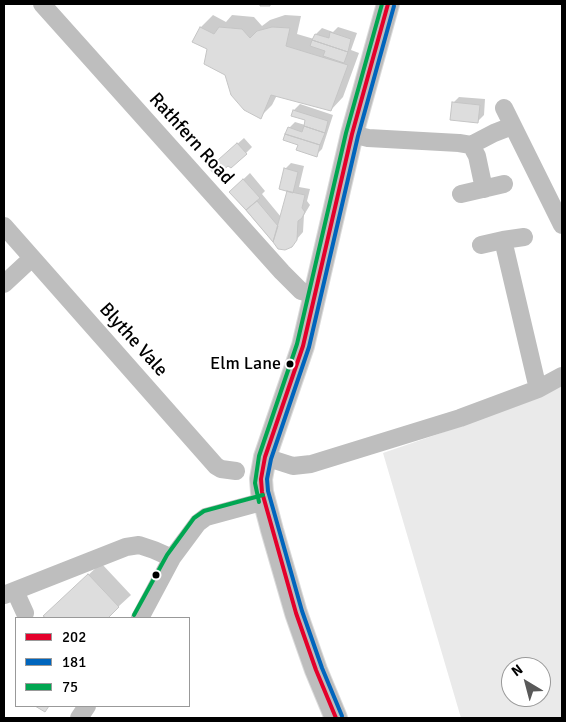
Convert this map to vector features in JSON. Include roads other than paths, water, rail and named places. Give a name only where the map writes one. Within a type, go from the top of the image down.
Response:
[{"type":"main road","points":[[336,718],[316,670],[296,613],[261,483],[265,458],[303,346],[352,134],[388,4]]},
{"type":"street","name":"Rathfern Road","points":[[42,4],[282,272],[301,291],[314,294]]},
{"type":"street","points":[[504,108],[562,225]]},
{"type":"street","points":[[352,134],[368,138],[471,145],[512,126]]},
{"type":"street","points":[[471,145],[477,156],[484,189]]},
{"type":"street","points":[[461,194],[504,184]]},
{"type":"street","name":"Blythe Vale","points":[[4,226],[216,466],[221,469],[236,471]]},
{"type":"street","points":[[481,245],[524,237]]},
{"type":"street","points":[[503,240],[538,389]]},
{"type":"street","points":[[4,284],[32,258]]},
{"type":"street","points":[[265,458],[293,466],[311,464],[460,418],[538,389],[562,376]]},
{"type":"street","points":[[141,617],[172,558],[198,522],[206,517],[265,501]]},
{"type":"street","points":[[25,613],[9,593],[126,547],[138,545],[172,558]]},
{"type":"street","points":[[79,718],[86,707]]},
{"type":"place","name":"Elm Lane","points":[[290,364]]}]
